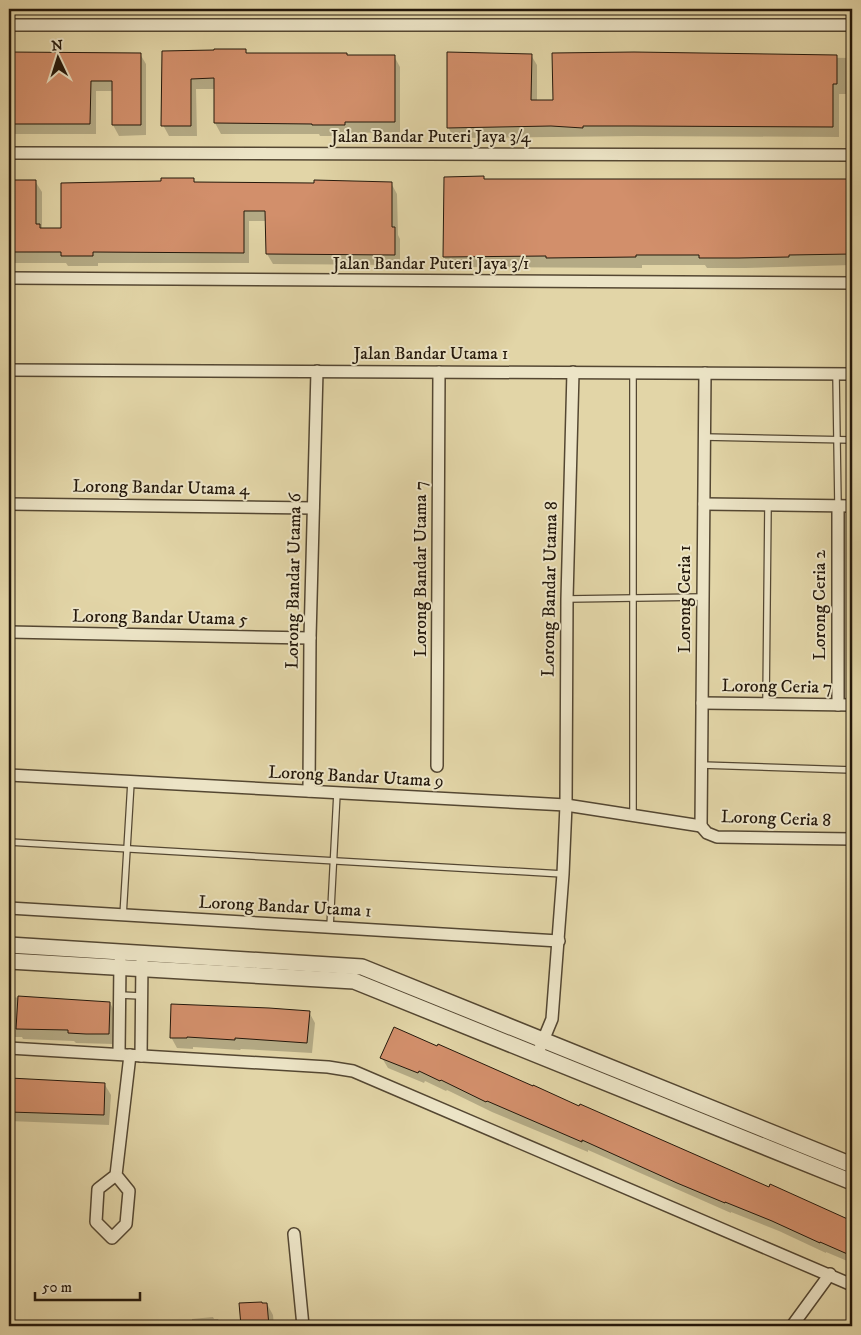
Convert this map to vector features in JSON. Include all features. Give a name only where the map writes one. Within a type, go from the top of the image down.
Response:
[{"type":"street","points":[[9,25],[852,25]]},
{"type":"street","name":"Jalan Bandar Puteri Jaya 3/4","points":[[9,154],[852,154]]},
{"type":"street","name":"Jalan Bandar Puteri Jaya 3/1","points":[[9,278],[852,283]]},
{"type":"street","name":"Jalan Bandar Utama 1","points":[[9,370],[852,374]]},
{"type":"street","name":"Lorong Bandar Utama 6","points":[[309,791],[310,638],[317,371]]},
{"type":"street","name":"Lorong Bandar Utama 7","points":[[437,766],[439,372]]},
{"type":"street","name":"Lorong Bandar Utama 8","points":[[537,1054],[552,1019],[559,941],[566,806],[567,599],[573,372]]},
{"type":"street","name":"Lorong Ceria 1","points":[[700,826],[705,373]]},
{"type":"street","name":"Lorong Bandar Utama 4","points":[[9,504],[313,508]]},
{"type":"street","points":[[704,504],[852,506]]},
{"type":"street","name":"Lorong Ceria 2","points":[[838,506],[838,705]]},
{"type":"street","name":"Lorong Bandar Utama 5","points":[[9,632],[310,638]]},
{"type":"street","name":"Lorong Ceria 7","points":[[702,703],[852,705]]},
{"type":"street","name":"Lorong Bandar Utama 9","points":[[9,774],[566,806],[700,826]]},
{"type":"street","name":"Lorong Ceria 8","points":[[700,826],[708,833],[717,837],[852,839]]},
{"type":"street","name":"Lorong Bandar Utama 1","points":[[9,908],[559,941]]},
{"type":"street","points":[[9,945],[120,952],[142,962],[354,982],[852,1182]]},
{"type":"street","points":[[120,952],[120,995],[130,1055]]},
{"type":"street","points":[[9,961],[120,968],[142,962],[362,967],[852,1165]]},
{"type":"street","points":[[116,1175],[129,1191],[126,1224],[112,1238],[96,1222],[98,1189],[116,1175],[130,1055],[141,996],[142,962]]},
{"type":"street","points":[[9,1048],[328,1067],[352,1071],[852,1285]]},
{"type":"street","points":[[294,1234],[302,1326]]},
{"type":"street","points":[[792,1326],[830,1274]]},
{"type":"lane","points":[[633,373],[633,815]]},
{"type":"lane","points":[[836,374],[838,506]]},
{"type":"lane","points":[[704,437],[852,440]]},
{"type":"lane","points":[[766,704],[768,504]]},
{"type":"lane","points":[[567,599],[703,597]]},
{"type":"lane","points":[[701,765],[852,770]]},
{"type":"lane","points":[[123,916],[131,782]]},
{"type":"lane","points":[[330,927],[337,793]]},
{"type":"lane","points":[[9,842],[562,874]]},
{"type":"lane","points":[[120,995],[141,996]]},
{"type":"building","points":[[246,49],[246,53],[395,55],[395,122],[345,122],[345,125],[214,123],[214,78],[191,79],[191,126],[161,126],[162,51]]},
{"type":"building","points":[[9,52],[141,53],[141,125],[112,125],[112,81],[91,81],[90,124],[9,124]]},
{"type":"building","points":[[447,52],[532,54],[531,100],[553,100],[552,53],[634,52],[837,55],[837,84],[833,84],[833,127],[583,126],[583,128],[551,126],[447,128]]},
{"type":"building","points":[[484,176],[484,179],[852,179],[852,254],[739,258],[699,258],[699,255],[546,258],[546,256],[443,257],[444,177]]},
{"type":"building","points":[[161,178],[194,178],[194,182],[314,183],[314,180],[392,182],[392,227],[395,227],[395,255],[266,254],[265,211],[244,211],[244,253],[93,252],[93,256],[61,256],[61,252],[9,252],[9,180],[36,180],[36,224],[40,224],[40,228],[61,228],[61,183],[161,181]]},
{"type":"building","points":[[18,996],[110,1002],[109,1034],[68,1033],[68,1030],[16,1029]]},
{"type":"building","points":[[171,1004],[310,1011],[307,1043],[235,1038],[235,1040],[187,1037],[170,1038]]},
{"type":"building","points":[[394,1027],[437,1046],[438,1044],[579,1106],[580,1104],[769,1187],[770,1184],[852,1221],[852,1256],[772,1221],[677,1183],[582,1140],[582,1142],[486,1102],[441,1080],[380,1058]]},
{"type":"building","points":[[10,1078],[105,1083],[104,1115],[9,1112]]},
{"type":"building","points":[[239,1303],[267,1303],[269,1326],[241,1326]]}]
